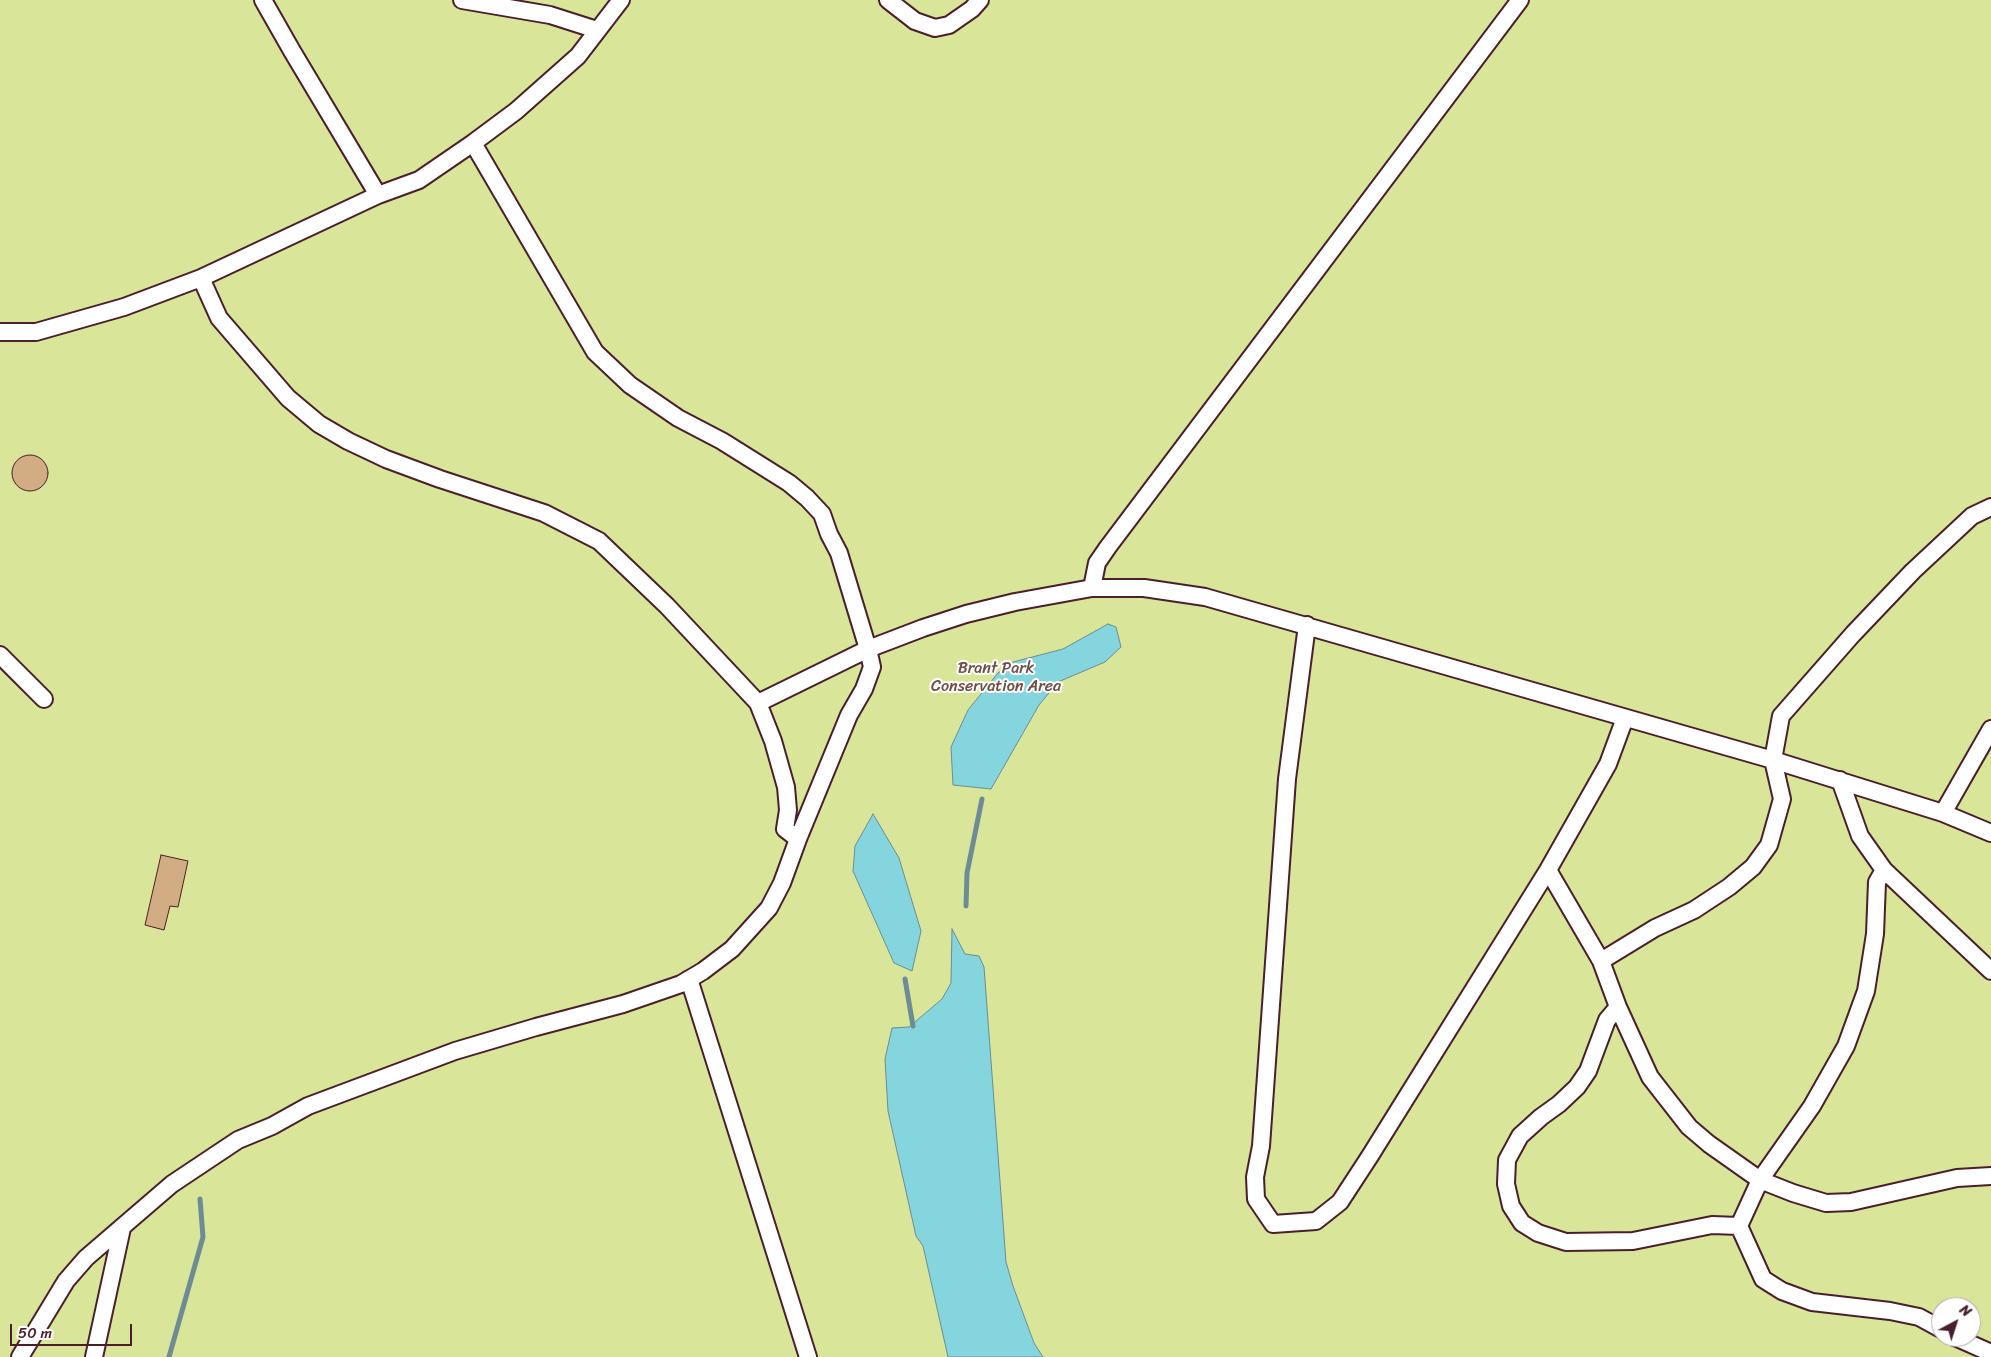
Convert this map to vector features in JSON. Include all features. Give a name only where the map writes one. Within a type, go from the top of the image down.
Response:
[{"type":"lane","points":[[263,0],[378,195]]},
{"type":"lane","points":[[462,0],[550,15],[597,30]]},
{"type":"lane","points":[[0,332],[36,332],[124,307],[201,278],[378,195],[419,180],[516,111],[578,56],[621,0]]},
{"type":"lane","points":[[888,0],[915,22],[935,28],[948,25],[972,9],[980,0]]},
{"type":"lane","points":[[1092,588],[1097,563],[1108,547],[1520,0]]},
{"type":"lane","points":[[20,1357],[66,1281],[86,1258],[172,1184],[238,1140],[272,1126],[308,1106],[455,1051],[623,1004],[681,984],[732,949],[769,908],[782,883],[849,715],[864,688],[872,667],[839,554],[822,514],[789,483],[722,441],[678,418],[651,400],[614,371],[595,352],[473,143]]},
{"type":"lane","points":[[201,278],[219,318],[288,398],[319,424],[348,441],[386,459],[544,513],[599,541],[668,606],[758,703],[773,741],[786,787],[788,810],[785,829],[798,840]]},
{"type":"lane","points":[[1601,961],[1655,928],[1694,910],[1729,887],[1753,868],[1769,845],[1782,799],[1773,760],[1781,716],[1853,634],[1913,571],[1972,516],[1991,508]]},
{"type":"lane","points":[[758,703],[868,649],[966,614],[1015,602],[1092,588],[1144,588],[1205,597],[1307,625],[1840,780],[1943,813],[1991,833]]},
{"type":"lane","points":[[1307,625],[1287,779],[1261,1146],[1256,1177],[1256,1199],[1273,1224],[1316,1221],[1340,1202],[1548,870],[1608,764],[1626,718]]},
{"type":"lane","points":[[0,655],[44,699]]},
{"type":"lane","points":[[1943,813],[1991,729]]},
{"type":"lane","points":[[1840,780],[1860,836],[1884,870],[1991,971]]},
{"type":"lane","points":[[1548,870],[1601,961],[1618,1007],[1650,1077],[1689,1128],[1760,1180],[1826,1203],[1859,1201],[1957,1178],[1991,1176]]},
{"type":"lane","points":[[1884,870],[1877,882],[1875,934],[1866,991],[1846,1046],[1812,1106],[1760,1180],[1739,1226],[1763,1279],[1782,1291],[1812,1302],[1890,1311],[1919,1317],[1931,1324]]},
{"type":"lane","points":[[689,979],[808,1357]]},
{"type":"lane","points":[[1618,1007],[1607,1020],[1588,1071],[1577,1087],[1560,1104],[1541,1117],[1520,1136],[1507,1160],[1506,1184],[1511,1206],[1522,1223],[1538,1233],[1566,1242],[1633,1241],[1712,1225],[1739,1226]]},
{"type":"lane","points":[[94,1357],[122,1228]]},
{"type":"lane","points":[[1978,1347],[1991,1353]]},
{"type":"green space","name":"Brant Park Conservation Area","points":[[0,0],[1991,0],[1991,1357],[0,1357]]},
{"type":"water","points":[[1108,624],[1116,627],[1121,647],[1105,662],[1058,682],[1039,705],[991,789],[953,785],[951,747],[968,710],[998,673],[1013,662],[1063,649]]},
{"type":"water","points":[[873,814],[899,858],[921,931],[912,971],[894,963],[853,871],[855,846]]},
{"type":"water","points":[[952,929],[965,954],[979,956],[984,967],[1006,1262],[1034,1343],[1043,1357],[948,1357],[923,1246],[916,1236],[888,1111],[885,1059],[892,1028],[909,1027],[942,999],[951,983]]},
{"type":"building","points":[[30,455],[42,461],[48,473],[42,485],[30,491],[18,485],[12,473],[18,461]]},
{"type":"building","points":[[161,855],[188,861],[178,907],[170,906],[164,930],[145,925]]},
{"type":"waterway","points":[[966,906],[967,873],[982,799]]},
{"type":"waterway","points":[[905,979],[913,1026]]},
{"type":"waterway","points":[[169,1357],[203,1237],[200,1199]]}]
